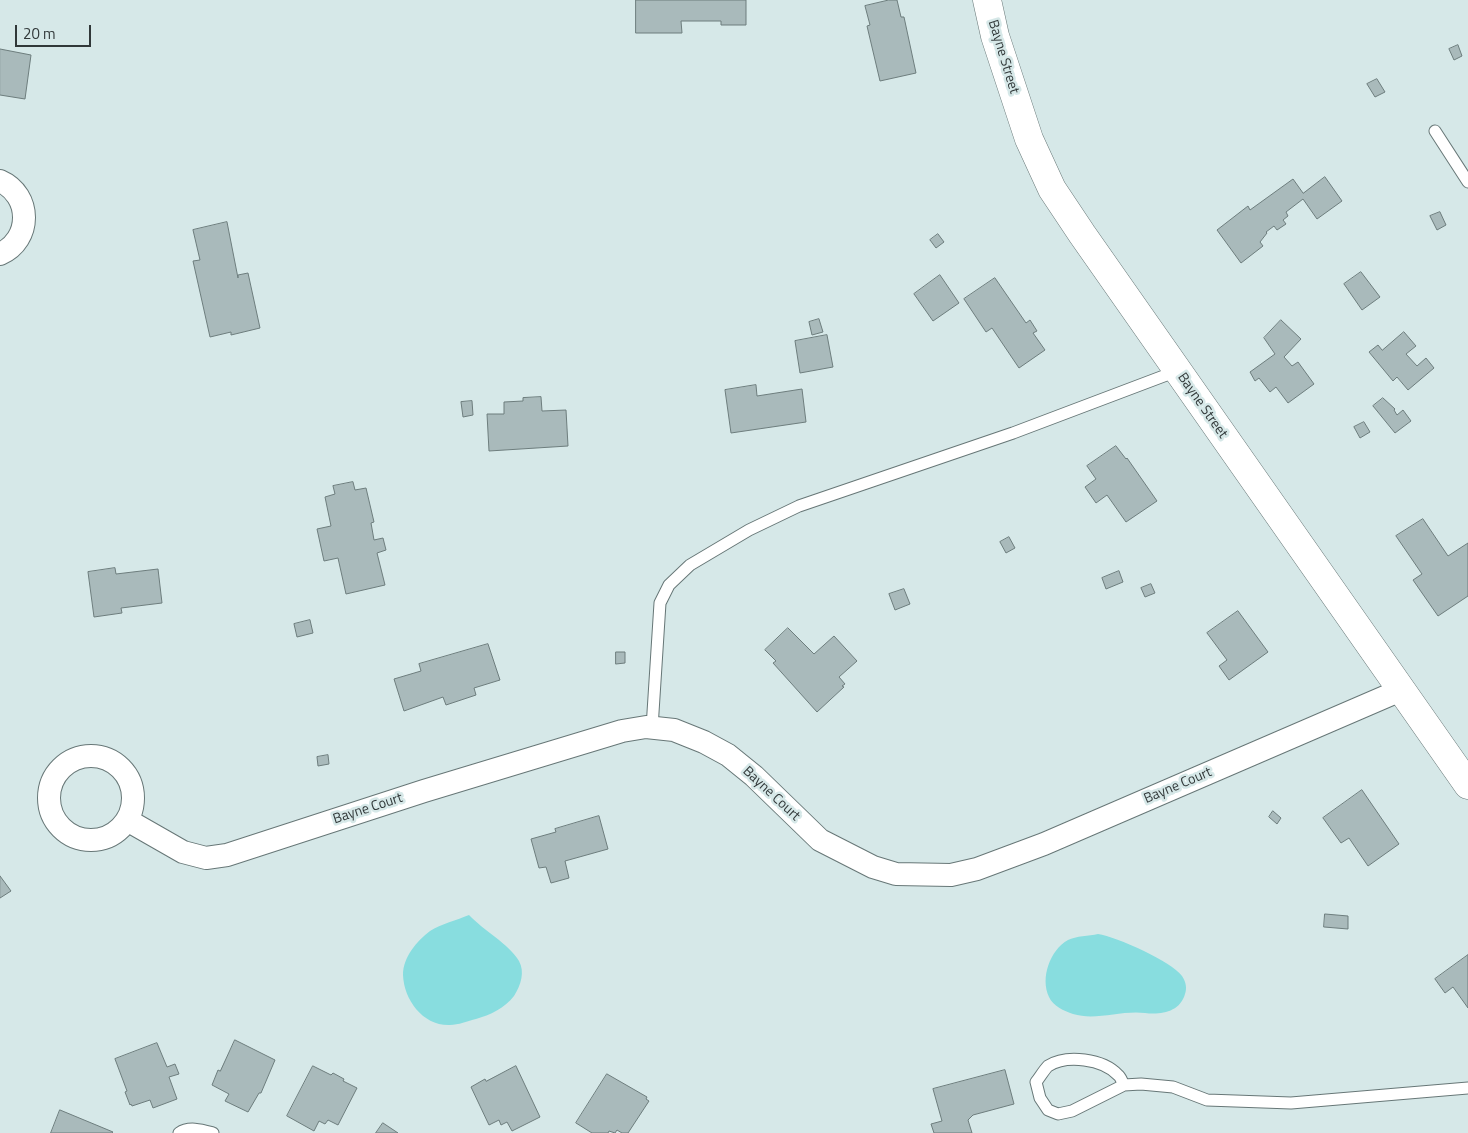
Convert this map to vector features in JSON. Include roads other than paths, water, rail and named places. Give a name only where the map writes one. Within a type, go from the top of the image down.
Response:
[{"type":"street","name":"Bayne Street","points":[[987,0],[994,36],[1029,139],[1052,189],[1468,785]]},
{"type":"street","points":[[0,181],[9,186],[19,198],[24,212],[24,220],[16,243],[0,254]]},
{"type":"street","name":"Bayne Court","points":[[127,820],[183,852],[206,858],[227,855],[424,791],[612,734],[646,727],[674,730],[704,742],[728,755],[754,776],[820,840],[873,867],[896,874],[951,875],[977,869],[1044,844],[1401,690]]},
{"type":"lane","points":[[1435,131],[1468,182]]},
{"type":"lane","points":[[652,728],[660,603],[669,585],[690,565],[749,530],[799,506],[1013,433],[1177,370]]},
{"type":"lane","points":[[1124,1085],[1118,1075],[1100,1063],[1081,1059],[1062,1060],[1047,1067],[1036,1082],[1040,1098],[1048,1110],[1058,1114],[1072,1111],[1124,1085],[1141,1084],[1173,1087],[1207,1100],[1291,1103],[1468,1088]]},
{"type":"lane","points":[[179,1133],[182,1130],[200,1129],[213,1133]]},
{"type":"water","points":[[469,915],[515,955],[522,970],[520,983],[514,996],[492,1013],[456,1024],[440,1024],[424,1016],[411,1002],[404,984],[405,962],[420,940],[430,931]]},
{"type":"water","points":[[1098,934],[1143,950],[1176,970],[1182,976],[1186,987],[1183,1000],[1179,1005],[1163,1013],[1136,1012],[1100,1016],[1073,1014],[1056,1006],[1046,990],[1046,973],[1056,950],[1068,940]]}]
